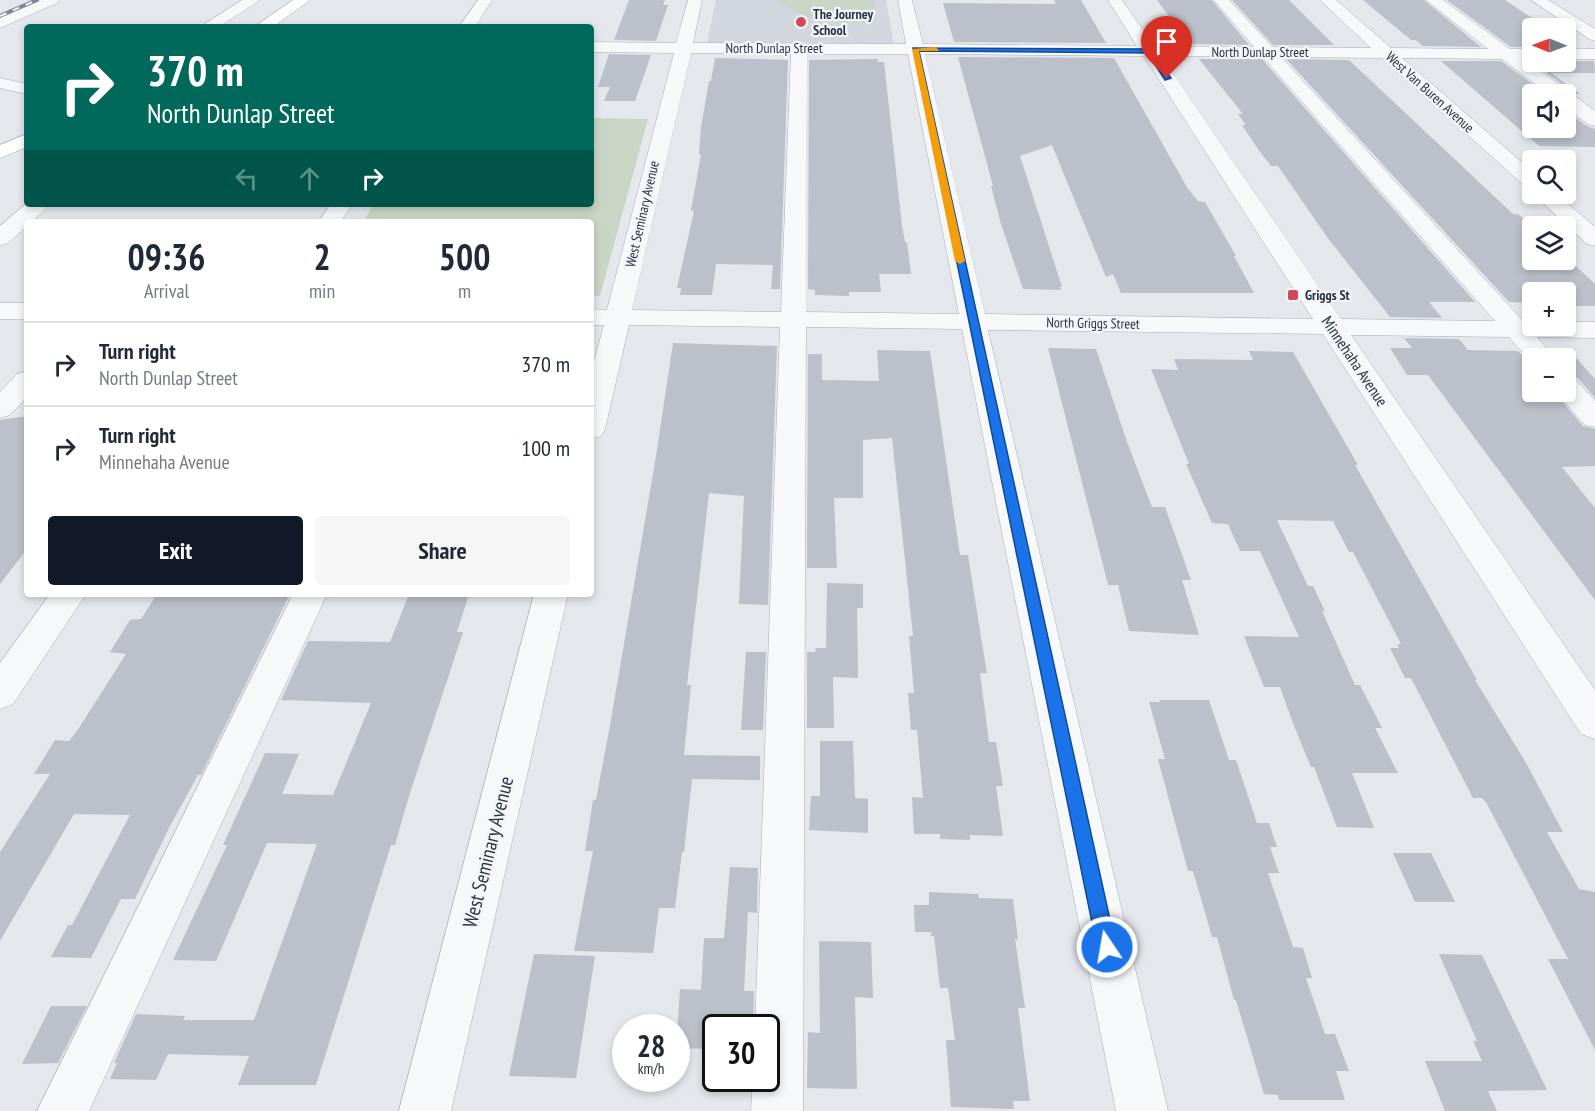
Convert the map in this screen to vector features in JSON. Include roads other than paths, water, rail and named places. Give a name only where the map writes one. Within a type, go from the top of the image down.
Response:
[{"type":"main road","points":[[267,24],[303,0]]},
{"type":"main road","points":[[0,152],[24,141]]},
{"type":"street","points":[[0,23],[52,0]]},
{"type":"street","points":[[213,24],[253,0]]},
{"type":"street","points":[[469,24],[485,0]]},
{"type":"street","name":"West Seminary Avenue","points":[[594,417],[694,0]]},
{"type":"street","points":[[905,0],[1142,1111]]},
{"type":"street","name":"Minnehaha Avenue","points":[[1115,0],[1595,722]]},
{"type":"street","points":[[1221,0],[1533,348]]},
{"type":"street","name":"West Van Buren Avenue","points":[[1327,0],[1522,173]]},
{"type":"street","points":[[1433,0],[1546,84]]},
{"type":"street","points":[[1538,0],[1595,36]]},
{"type":"street","points":[[1023,34],[1029,50]]},
{"type":"street","name":"North Dunlap Street","points":[[594,47],[1522,54]]},
{"type":"street","points":[[777,1111],[800,47]]},
{"type":"street","points":[[1576,54],[1595,54]]},
{"type":"street","points":[[0,83],[24,88]]},
{"type":"street","points":[[1576,106],[1595,120]]},
{"type":"street","points":[[1555,204],[1595,239]]},
{"type":"street","points":[[0,238],[36,207]]},
{"type":"street","points":[[0,311],[24,311]]},
{"type":"street","name":"North Griggs Street","points":[[594,317],[1595,330]]},
{"type":"street","points":[[0,409],[24,383]]},
{"type":"street","points":[[1576,397],[1595,418]]},
{"type":"street","points":[[0,693],[67,597]]},
{"type":"street","points":[[63,1111],[309,597]]},
{"type":"street","name":"West Seminary Avenue","points":[[425,1111],[550,597]]},
{"type":"railway","points":[[0,16],[37,0]]},
{"type":"place","name":"The Journey School","points":[[801,22]]},
{"type":"place","name":"Griggs St","points":[[1293,295]]}]
